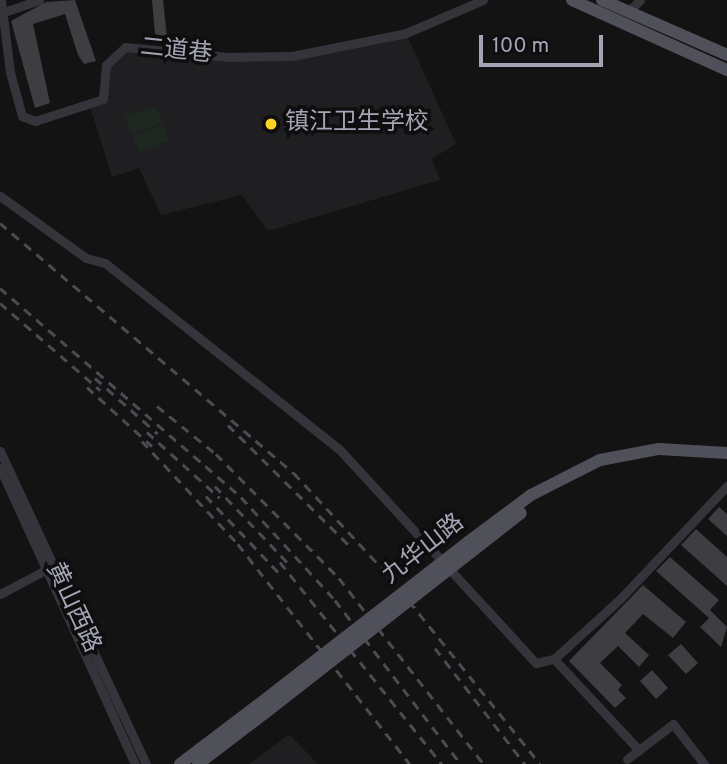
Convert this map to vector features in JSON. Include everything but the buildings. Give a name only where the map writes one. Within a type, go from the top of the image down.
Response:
[{"type":"main road","points":[[572,0],[727,70]]},
{"type":"main road","points":[[602,0],[727,55]]},
{"type":"main road","name":"九华山路","points":[[198,764],[262,709],[471,546],[531,495],[600,460],[659,449],[727,453]]},
{"type":"main road","name":"九华山路","points":[[471,546],[535,502],[600,467],[660,457],[727,461]]},
{"type":"main road","name":"九华山路","points":[[180,764],[262,709]]},
{"type":"street","name":"二道巷","points":[[1,0],[7,11],[10,72],[22,116],[35,121],[103,99],[106,65],[125,47],[228,57],[292,56],[406,33],[483,0]]},
{"type":"street","points":[[7,11],[39,0]]},
{"type":"street","points":[[628,12],[640,0]]},
{"type":"street","points":[[0,196],[86,258],[105,262],[271,390],[384,492],[455,581],[536,663],[554,659],[727,486]]},
{"type":"street","name":"黄山西路","points":[[0,451],[135,764]]},
{"type":"street","name":"黄山西路","points":[[0,468],[146,764]]},
{"type":"street","points":[[0,594],[50,568]]},
{"type":"street","points":[[554,659],[639,750]]},
{"type":"street","points":[[627,759],[673,724],[704,764]]},
{"type":"shaded area","name":"镇江卫生学校","points":[[406,33],[456,144],[432,159],[440,180],[268,231],[242,195],[161,215],[139,168],[112,177],[89,103],[103,99],[106,65],[125,47],[228,57],[292,56]]},
{"type":"shaded area","points":[[156,106],[162,122],[132,134],[125,117]]},
{"type":"shaded area","points":[[163,124],[169,140],[139,152],[133,135]]},
{"type":"shaded area","points":[[290,735],[318,764],[249,764],[287,736]]},
{"type":"railway","points":[[0,223],[294,473],[389,576],[540,764]]},
{"type":"railway","points":[[0,288],[241,497],[335,600],[461,764]]},
{"type":"railway","points":[[0,303],[100,390]]},
{"type":"railway","points":[[95,378],[158,434]]},
{"type":"railway","points":[[87,387],[152,446]]},
{"type":"railway","points":[[157,406],[216,454],[339,578],[484,764]]},
{"type":"railway","points":[[228,425],[350,546]]},
{"type":"railway","points":[[147,432],[220,498]]},
{"type":"railway","points":[[142,441],[238,544],[410,764]]},
{"type":"railway","points":[[215,486],[292,567]]},
{"type":"railway","points":[[206,496],[283,577]]},
{"type":"railway","points":[[280,562],[442,764]]},
{"type":"railway","points":[[435,648],[525,764]]},
{"type":"place","name":"镇江卫生学校","points":[[271,124]]}]
